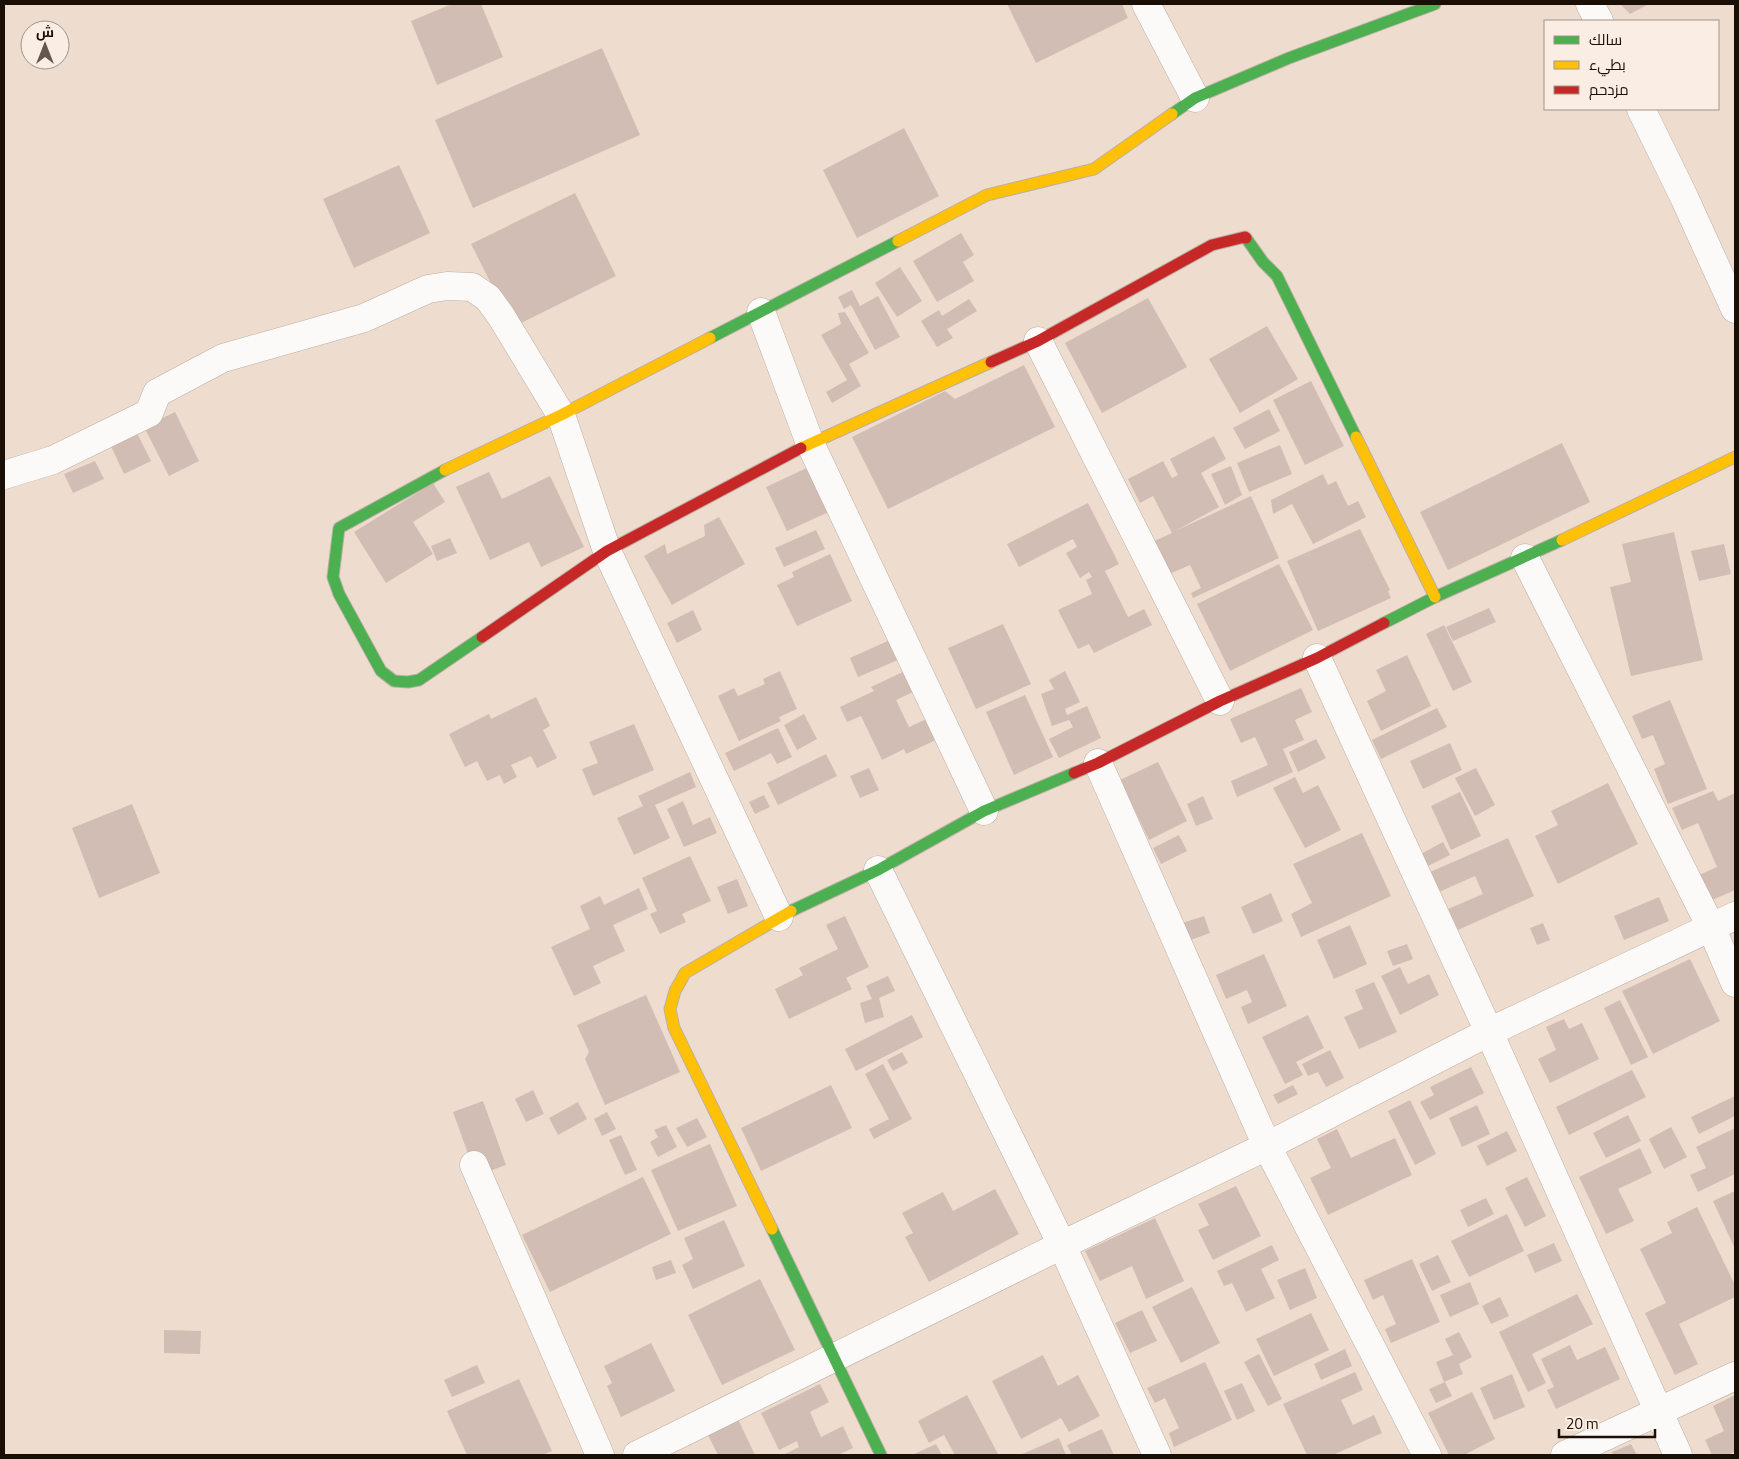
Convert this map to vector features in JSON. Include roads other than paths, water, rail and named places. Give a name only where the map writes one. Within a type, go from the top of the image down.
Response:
[{"type":"street","points":[[1146,4],[1195,98]]},
{"type":"street","points":[[1434,4],[1289,58],[1195,98],[1094,169],[987,195],[561,415],[433,476],[339,528],[333,577],[339,594],[380,671],[394,681],[408,682],[419,680],[607,551],[810,443],[1038,341],[1212,245],[1245,237],[1263,262],[1277,276],[1435,597]]},
{"type":"street","points":[[1590,4],[1598,20]]},
{"type":"street","points":[[1641,110],[1735,309]]},
{"type":"street","points":[[4,476],[53,460],[149,413],[157,393],[223,358],[364,318],[428,289],[447,286],[472,286],[488,298],[501,316],[561,415],[607,551],[779,917]]},
{"type":"street","points":[[761,312],[810,443],[984,810]]},
{"type":"street","points":[[1038,341],[1220,701]]},
{"type":"street","points":[[881,1455],[674,1028],[670,1009],[675,991],[685,973],[779,917],[878,870],[984,810],[1098,763],[1220,701],[1317,658],[1435,597],[1525,558],[1735,458]]},
{"type":"street","points":[[1525,558],[1711,927],[1735,983]]},
{"type":"street","points":[[1317,658],[1489,1032],[1678,1455]]},
{"type":"street","points":[[1098,763],[1267,1146],[1427,1455]]},
{"type":"street","points":[[878,870],[1062,1245],[1157,1455]]},
{"type":"street","points":[[637,1455],[1267,1146],[1489,1032],[1735,916]]},
{"type":"street","points":[[474,1165],[600,1455]]},
{"type":"street","points":[[1565,1455],[1735,1376]]}]
